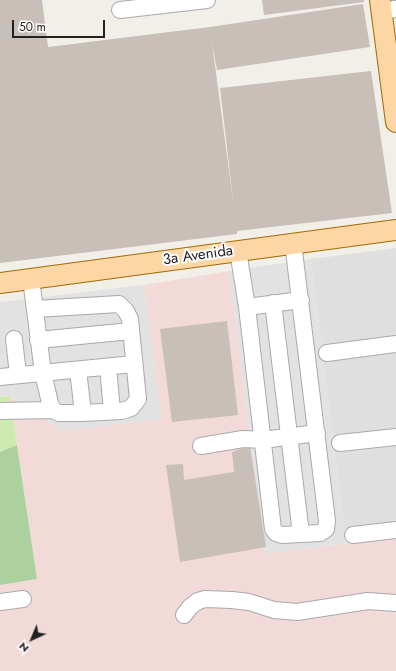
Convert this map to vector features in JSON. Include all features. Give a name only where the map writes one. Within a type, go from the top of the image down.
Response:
[{"type":"main road","points":[[386,7],[396,122]]},
{"type":"main road","name":"3a Avenida","points":[[0,283],[396,230]]},
{"type":"street","points":[[120,11],[162,3],[207,0]]},
{"type":"street","points":[[238,251],[247,307],[273,529],[276,533],[282,535],[320,533],[326,529],[327,521],[294,243]]},
{"type":"street","points":[[31,279],[43,373],[53,410]]},
{"type":"street","points":[[247,307],[301,300]]},
{"type":"street","points":[[273,303],[301,534]]},
{"type":"street","points":[[0,411],[53,410],[59,413],[83,413],[121,411],[131,408],[138,399],[130,319],[126,311],[119,304],[35,309]]},
{"type":"street","points":[[38,340],[131,331]]},
{"type":"street","points":[[14,339],[18,375]]},
{"type":"street","points":[[327,353],[396,344]]},
{"type":"street","points":[[0,377],[134,364]]},
{"type":"street","points":[[108,367],[112,411]]},
{"type":"street","points":[[78,370],[83,413]]},
{"type":"street","points":[[201,446],[243,439],[263,440],[317,433]]},
{"type":"street","points":[[340,443],[396,437]]},
{"type":"street","points":[[353,535],[396,530]]},
{"type":"street","points":[[0,602],[23,599]]},
{"type":"street","points":[[184,614],[198,601],[205,599],[249,602],[274,610],[297,612],[368,601],[396,603]]},
{"type":"shaded area","points":[[396,248],[396,537],[346,543],[311,259]]},
{"type":"shaded area","points":[[311,259],[346,543],[265,554],[229,271]]},
{"type":"shaded area","points":[[229,271],[265,554],[396,537],[396,671],[0,671],[0,585],[37,579],[10,396],[63,431],[161,419],[144,285]]},
{"type":"shaded area","points":[[144,285],[161,419],[63,431],[10,396],[0,397],[0,302]]},
{"type":"green space","points":[[10,396],[17,445],[0,452],[0,397]]},
{"type":"green space","points":[[17,445],[37,579],[0,585],[0,452]]},
{"type":"building","points":[[0,0],[42,0],[48,47],[210,27],[363,4],[370,47],[217,70],[212,43],[234,208],[220,88],[371,71],[392,213],[237,231],[237,234],[0,263]]},
{"type":"building","points":[[262,0],[364,0],[364,2],[264,15]]},
{"type":"building","points":[[227,321],[238,415],[172,422],[160,329]]},
{"type":"building","points":[[250,446],[266,547],[180,562],[166,465],[183,464],[184,480],[234,472],[232,452]]}]
